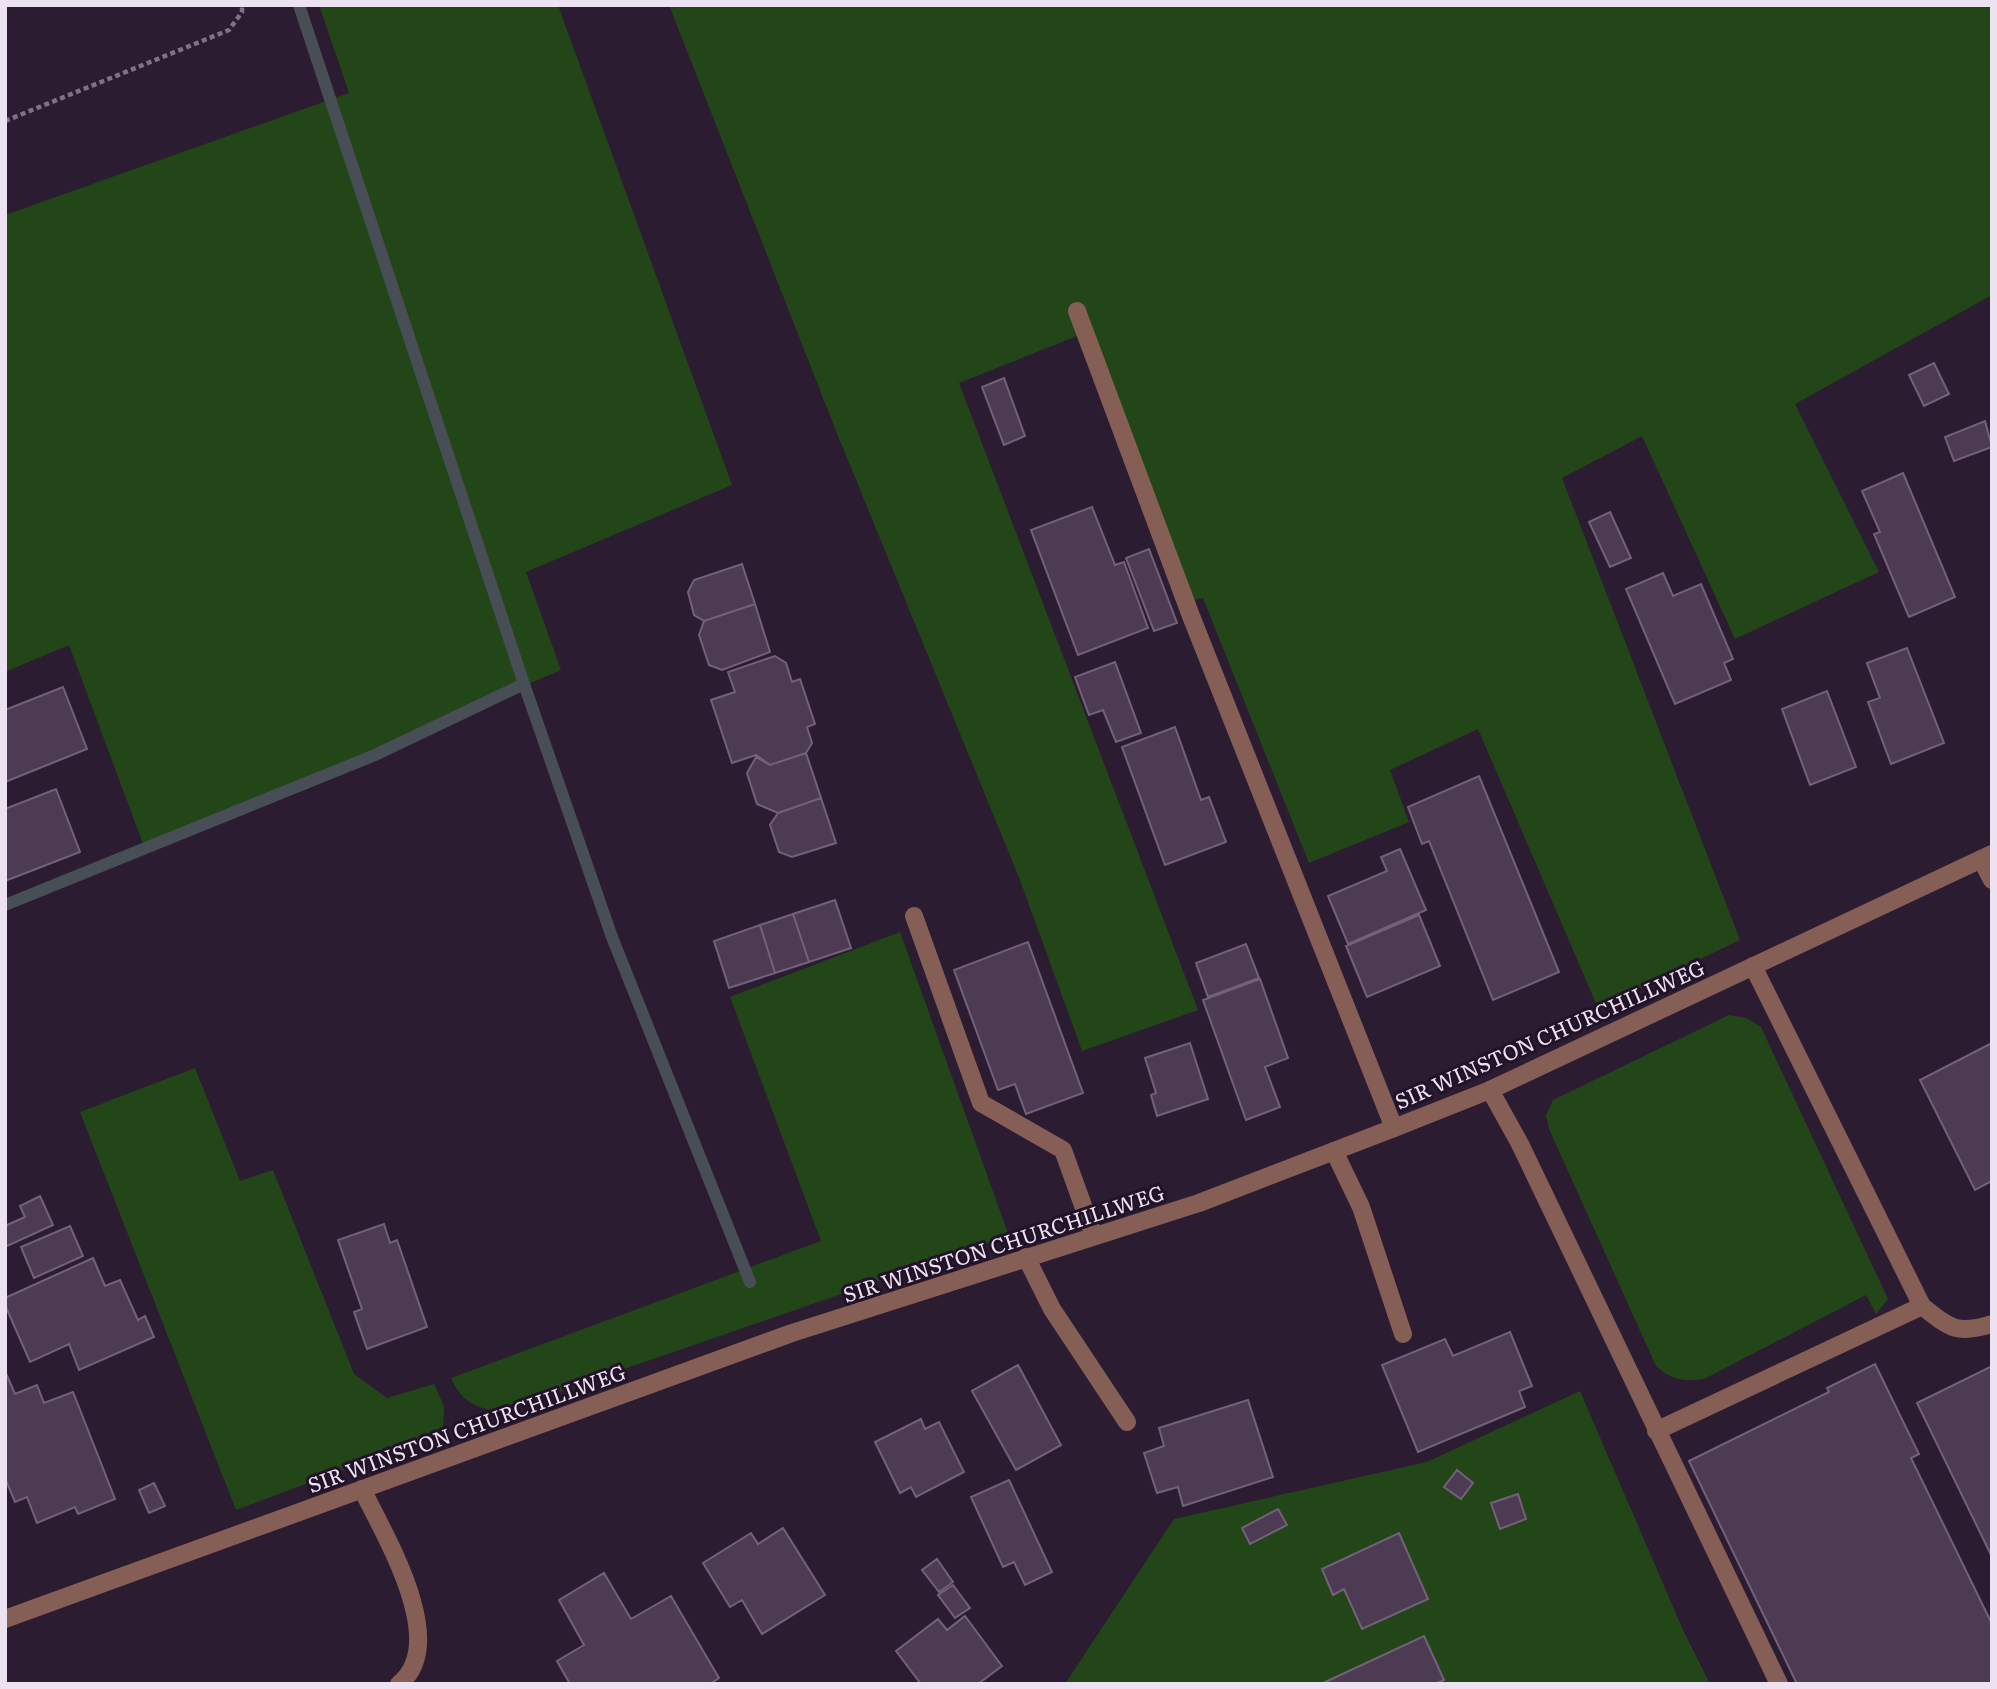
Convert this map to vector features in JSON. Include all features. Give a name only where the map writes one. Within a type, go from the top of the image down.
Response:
[{"type":"street","points":[[1077,311],[1191,616],[1394,1128]]},
{"type":"street","points":[[1986,856],[1992,880]]},
{"type":"street","name":"SIR WINSTON CHURCHILLWEG","points":[[5,1619],[792,1333],[1199,1203],[1394,1128],[1490,1090],[1986,856]]},
{"type":"street","points":[[914,915],[981,1104],[1063,1150],[1094,1236]]},
{"type":"street","points":[[1753,966],[1922,1306],[1945,1324],[1967,1332],[1992,1324]]},
{"type":"street","points":[[1490,1090],[1520,1144],[1779,1684]]},
{"type":"street","points":[[1334,1151],[1361,1207],[1402,1334]]},
{"type":"street","points":[[1026,1258],[1052,1309],[1126,1422]]},
{"type":"street","points":[[1656,1431],[1922,1306]]},
{"type":"street","points":[[362,1489],[413,1599],[419,1633],[417,1658],[399,1684]]},
{"type":"path","points":[[5,121],[229,30],[242,12],[242,5]]},
{"type":"green space","points":[[319,5],[558,5],[732,485],[526,572],[561,670],[145,849],[69,645],[5,672],[5,215],[349,93]]},
{"type":"green space","points":[[669,5],[1992,5],[1992,295],[1795,404],[1879,572],[1735,639],[1642,436],[1562,478],[1740,940],[1598,1008],[1478,729],[1390,770],[1409,822],[1309,863],[1203,598],[1193,600],[1082,334],[959,383],[1198,1010],[1082,1051],[1020,880],[836,431]]},
{"type":"green space","points":[[900,932],[1009,1236],[500,1412],[483,1408],[464,1398],[451,1378],[821,1241],[730,997]]},
{"type":"green space","points":[[1729,1015],[1746,1018],[1761,1027],[1888,1299],[1876,1314],[1866,1295],[1704,1379],[1684,1380],[1667,1374],[1656,1366],[1549,1129],[1546,1116],[1553,1100]]},
{"type":"green space","points":[[195,1068],[240,1181],[273,1170],[354,1374],[387,1398],[434,1384],[444,1406],[443,1433],[236,1510],[80,1112]]},
{"type":"green space","points":[[1580,1391],[1683,1630],[1710,1684],[1065,1684],[1174,1519],[1427,1462]]},
{"type":"building","points":[[1934,363],[1949,394],[1924,406],[1909,375]]},
{"type":"building","points":[[1004,378],[1025,436],[1004,445],[982,387]]},
{"type":"building","points":[[1985,421],[1992,447],[1954,461],[1945,437]]},
{"type":"building","points":[[1903,473],[1955,597],[1909,617],[1874,534],[1880,532],[1862,491]]},
{"type":"building","points":[[1092,507],[1115,565],[1124,562],[1148,628],[1078,655],[1031,530]]},
{"type":"building","points":[[1610,512],[1631,558],[1610,567],[1589,522]]},
{"type":"building","points":[[1149,549],[1177,623],[1154,631],[1126,558]]},
{"type":"building","points":[[742,564],[755,604],[704,621],[694,615],[688,592],[694,580]]},
{"type":"building","points":[[1663,573],[1673,596],[1701,584],[1733,659],[1724,663],[1731,680],[1675,704],[1626,589]]},
{"type":"building","points":[[755,604],[770,652],[722,670],[709,665],[699,635],[704,621]]},
{"type":"building","points":[[1907,648],[1944,743],[1891,764],[1868,702],[1880,698],[1867,663]]},
{"type":"building","points":[[775,656],[786,663],[792,682],[800,679],[815,724],[807,727],[812,743],[806,753],[770,765],[756,755],[732,763],[711,700],[735,692],[728,672]]},
{"type":"building","points":[[1115,662],[1141,733],[1116,742],[1103,710],[1089,715],[1075,677]]},
{"type":"building","points":[[63,687],[87,749],[5,782],[5,710]]},
{"type":"building","points":[[1827,691],[1856,767],[1810,785],[1782,709]]},
{"type":"building","points":[[1175,727],[1201,800],[1209,797],[1226,842],[1165,865],[1122,747]]},
{"type":"building","points":[[806,753],[821,798],[778,813],[757,804],[747,773],[756,757],[770,765]]},
{"type":"building","points":[[1479,776],[1559,972],[1493,1000],[1429,841],[1422,844],[1408,807]]},
{"type":"building","points":[[56,789],[80,852],[5,881],[5,809]]},
{"type":"building","points":[[821,798],[836,843],[792,857],[779,852],[770,825],[778,813]]},
{"type":"building","points":[[1400,849],[1426,910],[1348,944],[1328,896],[1387,871],[1381,857]]},
{"type":"building","points":[[835,900],[851,948],[809,962],[793,914]]},
{"type":"building","points":[[793,914],[809,962],[775,973],[760,925]]},
{"type":"building","points":[[1419,915],[1440,966],[1367,997],[1346,946]]},
{"type":"building","points":[[760,925],[775,973],[729,988],[714,941]]},
{"type":"building","points":[[1028,942],[1083,1093],[1026,1114],[1015,1084],[998,1090],[954,970]]},
{"type":"building","points":[[1246,944],[1259,978],[1208,997],[1196,963]]},
{"type":"building","points":[[1260,979],[1288,1058],[1265,1067],[1280,1107],[1246,1120],[1203,1000]]},
{"type":"building","points":[[1190,1043],[1208,1099],[1157,1116],[1151,1095],[1156,1093],[1145,1058]]},
{"type":"building","points":[[1992,1043],[1992,1181],[1975,1190],[1920,1080]]},
{"type":"building","points":[[40,1196],[53,1225],[5,1247],[5,1226],[25,1217],[20,1206]]},
{"type":"building","points":[[384,1224],[390,1243],[397,1240],[427,1327],[367,1349],[354,1312],[362,1309],[338,1240]]},
{"type":"building","points":[[70,1226],[83,1256],[34,1278],[21,1247]]},
{"type":"building","points":[[93,1258],[105,1286],[120,1280],[138,1320],[145,1316],[154,1337],[79,1370],[69,1344],[30,1362],[5,1305],[5,1298]]},
{"type":"building","points":[[1510,1332],[1532,1386],[1519,1391],[1525,1407],[1418,1452],[1382,1365],[1445,1339],[1453,1356]]},
{"type":"building","points":[[1875,1364],[1919,1454],[1911,1458],[1992,1624],[1992,1684],[1797,1684],[1689,1461],[1829,1392],[1827,1388]]},
{"type":"building","points":[[1018,1365],[1061,1445],[1016,1470],[972,1391]]},
{"type":"building","points":[[1992,1366],[1992,1557],[1917,1403]]},
{"type":"building","points":[[5,1371],[15,1394],[37,1385],[44,1403],[73,1392],[115,1499],[78,1514],[75,1507],[37,1523],[27,1497],[15,1502],[5,1478]]},
{"type":"building","points":[[1248,1400],[1273,1477],[1183,1506],[1178,1487],[1157,1493],[1144,1453],[1164,1446],[1159,1428]]},
{"type":"building","points":[[921,1419],[925,1429],[939,1422],[964,1472],[916,1497],[911,1487],[900,1493],[875,1442]]},
{"type":"building","points":[[1457,1470],[1473,1483],[1461,1499],[1444,1487]]},
{"type":"building","points":[[1009,1480],[1052,1572],[1025,1585],[1014,1562],[1003,1567],[971,1497]]},
{"type":"building","points":[[154,1483],[165,1506],[149,1513],[139,1490]]},
{"type":"building","points":[[1518,1494],[1526,1519],[1500,1529],[1491,1503]]},
{"type":"building","points":[[1278,1509],[1287,1525],[1250,1544],[1242,1528]]},
{"type":"building","points":[[783,1528],[825,1595],[762,1634],[742,1600],[730,1607],[703,1563],[751,1533],[758,1544]]},
{"type":"building","points":[[1399,1533],[1428,1599],[1362,1629],[1344,1589],[1333,1595],[1322,1569]]},
{"type":"building","points":[[937,1559],[953,1582],[939,1592],[922,1570]]},
{"type":"building","points":[[604,1573],[631,1619],[671,1596],[719,1678],[710,1684],[570,1684],[557,1661],[584,1645],[559,1600]]},
{"type":"building","points":[[953,1585],[970,1608],[955,1618],[938,1595]]},
{"type":"building","points":[[965,1616],[1002,1666],[978,1684],[921,1684],[896,1651],[938,1619],[947,1630]]},
{"type":"building","points":[[1424,1636],[1444,1680],[1435,1684],[1321,1684]]},
{"type":"waterway","points":[[299,5],[524,684],[612,937],[750,1282]]},
{"type":"waterway","points":[[5,905],[375,755],[524,684]]}]
